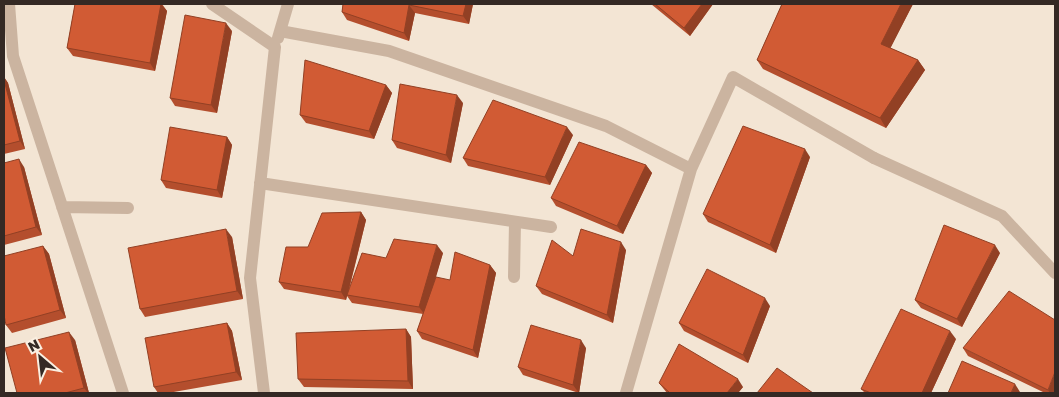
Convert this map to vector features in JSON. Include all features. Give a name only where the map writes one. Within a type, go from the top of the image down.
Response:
[{"type":"street","points":[[9,4],[13,56],[123,393]]},
{"type":"street","points":[[212,4],[275,47]]},
{"type":"street","points":[[264,393],[250,278],[275,47],[288,4]]},
{"type":"street","points":[[280,31],[389,50],[606,126],[691,169]]},
{"type":"street","points":[[626,393],[691,169],[733,77],[874,158],[1002,216],[1055,273]]},
{"type":"street","points":[[260,183],[552,227]]},
{"type":"street","points":[[62,207],[128,208]]},
{"type":"street","points":[[514,276],[515,222]]},
{"type":"building","points":[[75,4],[161,4],[150,63],[67,48]]},
{"type":"building","points":[[343,4],[466,4],[463,16],[409,5],[404,33],[342,12]]},
{"type":"building","points":[[655,4],[702,4],[684,28]]},
{"type":"building","points":[[782,4],[901,4],[881,44],[918,60],[880,118],[757,60]]},
{"type":"building","points":[[185,15],[226,23],[211,105],[170,98]]},
{"type":"building","points":[[305,60],[386,85],[369,131],[300,115]]},
{"type":"building","points":[[4,80],[20,141],[4,145]]},
{"type":"building","points":[[400,84],[457,95],[446,155],[392,140]]},
{"type":"building","points":[[493,100],[567,127],[545,177],[463,158]]},
{"type":"building","points":[[743,126],[805,149],[770,245],[703,214]]},
{"type":"building","points":[[170,127],[227,137],[217,190],[161,180]]},
{"type":"building","points":[[579,142],[646,165],[617,226],[551,198]]},
{"type":"building","points":[[19,159],[36,227],[4,236],[4,163]]},
{"type":"building","points":[[361,212],[341,292],[279,282],[286,247],[308,247],[322,213]]},
{"type":"building","points":[[944,225],[995,245],[957,319],[915,300]]},
{"type":"building","points":[[226,229],[237,291],[140,309],[128,248]]},
{"type":"building","points":[[581,229],[621,242],[607,315],[536,286],[552,240],[573,256]]},
{"type":"building","points":[[394,239],[437,245],[419,307],[347,295],[362,253],[386,258]]},
{"type":"building","points":[[43,246],[60,310],[6,325],[4,315],[4,256]]},
{"type":"building","points":[[455,252],[490,265],[473,350],[417,331],[436,277],[450,280]]},
{"type":"building","points":[[707,269],[765,298],[743,355],[679,323]]},
{"type":"building","points":[[1009,291],[1055,320],[1055,372],[1048,390],[963,348]]},
{"type":"building","points":[[901,309],[950,331],[922,393],[871,393],[861,389]]},
{"type":"building","points":[[227,323],[236,372],[154,387],[145,338]]},
{"type":"building","points":[[531,325],[581,340],[573,385],[518,367]]},
{"type":"building","points":[[406,329],[408,381],[298,379],[296,333]]},
{"type":"building","points":[[69,332],[84,388],[65,393],[17,393],[5,348]]},
{"type":"building","points":[[679,344],[738,379],[727,393],[670,393],[659,383]]},
{"type":"building","points":[[962,361],[1015,384],[1011,393],[948,393]]},
{"type":"building","points":[[777,368],[813,393],[757,393]]}]
